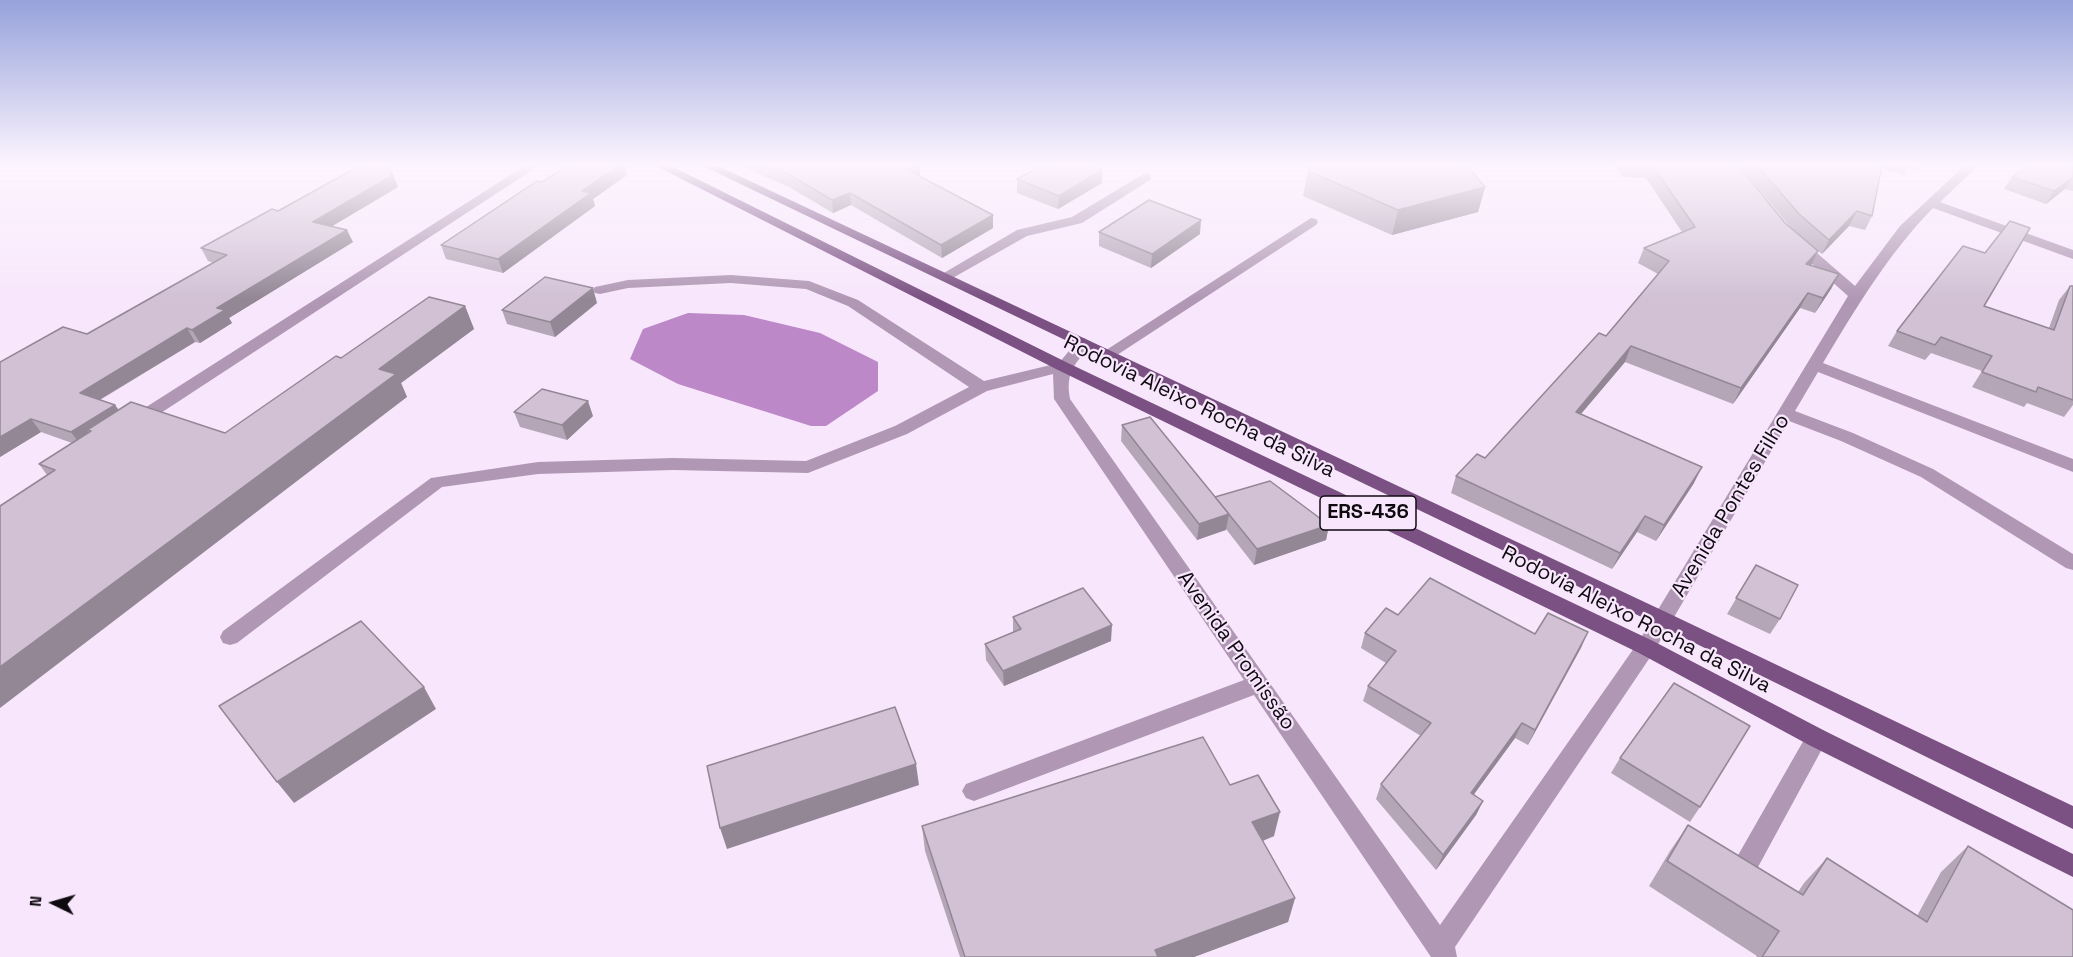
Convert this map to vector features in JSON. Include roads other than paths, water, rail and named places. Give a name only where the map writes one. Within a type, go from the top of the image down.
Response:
[{"type":"main road","name":"Rodovia Aleixo Rocha da Silva","points":[[749,210],[1064,367],[1646,647],[1817,738],[2073,866]]},
{"type":"main road","name":"Rodovia Aleixo Rocha da Silva","points":[[802,210],[1663,619],[2073,818]]},
{"type":"street","points":[[121,431],[465,210]]},
{"type":"street","points":[[944,277],[1022,232],[1077,220],[1093,210]]},
{"type":"street","name":"Avenida Pontes Filho","points":[[1443,952],[1646,647],[1856,296],[1905,229],[1924,210]]},
{"type":"street","points":[[1949,210],[2073,255]]},
{"type":"street","points":[[1108,354],[1311,222]]},
{"type":"street","points":[[1785,233],[1856,296]]},
{"type":"street","points":[[600,290],[628,284],[731,279],[809,285],[854,303],[981,387]]},
{"type":"street","points":[[230,637],[436,482],[538,468],[673,464],[808,467],[901,430],[981,387],[1064,367],[1084,343]]},
{"type":"street","points":[[1814,365],[2073,466]]},
{"type":"street","name":"Avenida Promissão","points":[[1064,367],[1058,381],[1062,399],[1443,952]]},
{"type":"street","points":[[1786,414],[1847,437],[1927,473],[2073,563]]},
{"type":"street","points":[[974,791],[1258,684]]},
{"type":"street","points":[[1742,872],[1817,738]]}]
